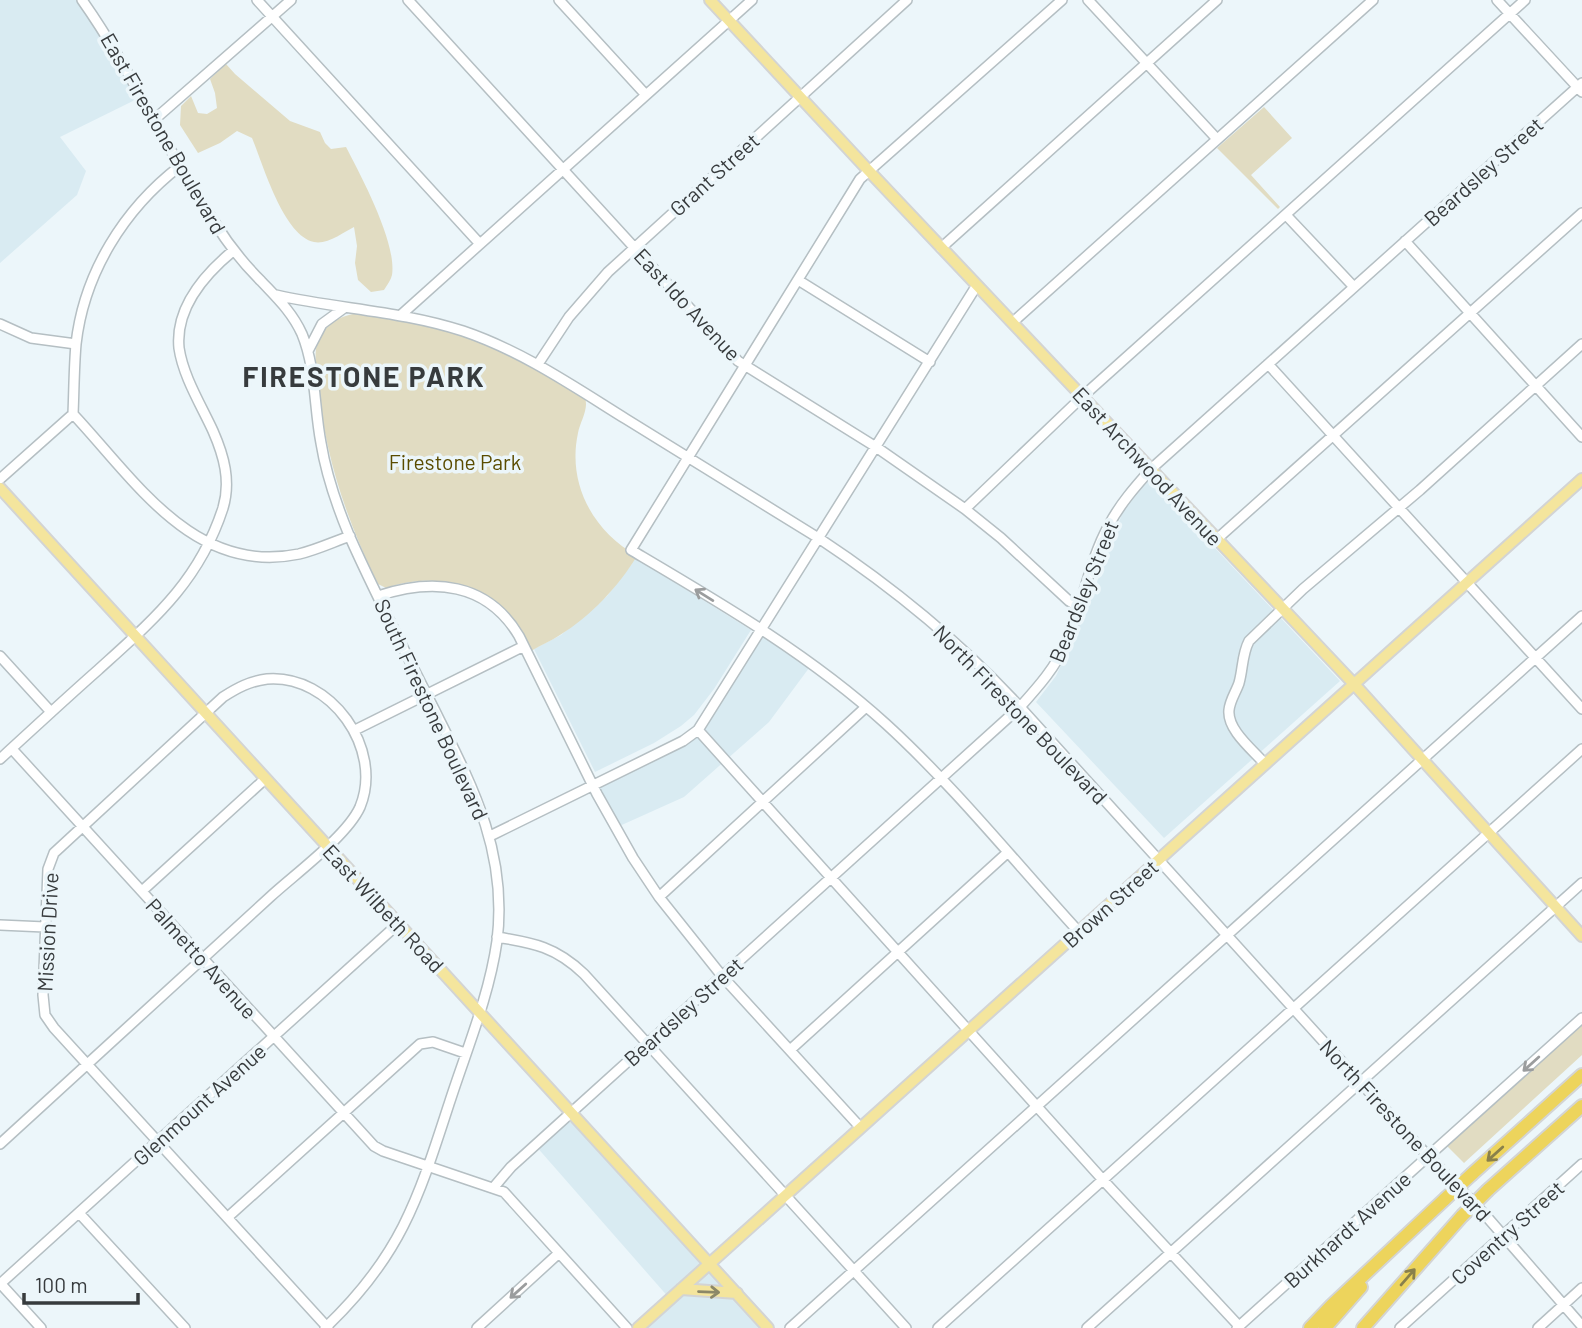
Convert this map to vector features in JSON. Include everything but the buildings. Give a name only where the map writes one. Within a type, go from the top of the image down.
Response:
[{"type":"highway","points":[[1310,1328],[1407,1234],[1582,1075]]},
{"type":"highway","points":[[1363,1328],[1462,1216],[1582,1106]]},
{"type":"highway","points":[[1325,1328],[1407,1234]]},
{"type":"main road","name":"East Archwood Avenue","points":[[710,0],[1354,684],[1582,936]]},
{"type":"main road","name":"Brown Street","points":[[638,1328],[1582,479]]},
{"type":"main road","name":"East Wilbeth Road","points":[[0,488],[768,1328]]},
{"type":"main road","points":[[681,1289],[737,1293]]},
{"type":"street","name":"East Firestone Boulevard","points":[[82,0],[114,46],[196,195],[234,250],[276,295]]},
{"type":"street","points":[[257,0],[480,244]]},
{"type":"street","points":[[155,119],[290,0]]},
{"type":"street","name":"East Ido Avenue","points":[[408,0],[732,354],[745,365],[876,447],[965,509],[1079,607]]},
{"type":"street","points":[[559,0],[646,95]]},
{"type":"street","points":[[402,314],[752,0]]},
{"type":"street","name":"Grant Street","points":[[538,364],[584,298],[634,247],[907,0]]},
{"type":"street","points":[[1062,0],[860,179],[631,550],[763,630],[821,670],[866,707],[940,778],[1078,931]]},
{"type":"street","points":[[1088,0],[1217,139]]},
{"type":"street","points":[[941,247],[1217,0]]},
{"type":"street","points":[[1013,322],[1373,0]]},
{"type":"street","points":[[1497,0],[1580,88]]},
{"type":"street","points":[[965,509],[1082,397],[1525,0]]},
{"type":"street","name":"Beardsley Street","points":[[494,1187],[511,1167],[571,1112],[1020,707],[1055,665],[1066,643],[1108,525],[1132,490],[1151,469],[1580,88]]},
{"type":"street","points":[[180,166],[142,200],[107,249],[88,294],[76,344],[73,414],[159,509],[208,544],[253,555],[279,556],[310,551],[350,536]]},
{"type":"street","points":[[1217,539],[1582,213]]},
{"type":"street","points":[[1286,215],[1353,287]]},
{"type":"street","points":[[1405,241],[1582,437]]},
{"type":"street","points":[[0,759],[171,602],[187,582],[208,544],[223,507],[227,472],[220,446],[184,366],[179,346],[180,329],[188,303],[205,277],[234,250]]},
{"type":"street","points":[[798,280],[930,362]]},
{"type":"street","points":[[490,835],[683,741],[698,730],[977,285]]},
{"type":"street","name":"North Firestone Boulevard","points":[[276,295],[402,314],[473,335],[538,364],[820,539],[868,571],[934,623],[974,659],[1020,707],[1428,1156],[1487,1217],[1582,1326]]},
{"type":"street","name":"South Firestone Boulevard","points":[[276,295],[296,321],[308,351],[321,445],[335,497],[378,596],[473,787],[490,835],[498,885],[497,937],[480,1012],[414,1208],[390,1252],[362,1291],[327,1328]]},
{"type":"street","points":[[308,351],[322,324],[344,307]]},
{"type":"street","points":[[0,324],[31,338],[76,344]]},
{"type":"street","points":[[1265,764],[1233,727],[1228,717],[1229,706],[1239,682],[1244,650],[1251,639],[1282,608],[1398,509],[1582,344]]},
{"type":"street","points":[[1268,364],[1582,709]]},
{"type":"street","points":[[0,479],[73,414]]},
{"type":"street","points":[[378,596],[401,588],[429,585],[461,590],[499,611],[516,630],[592,785],[633,858],[659,897],[722,976],[860,1127]]},
{"type":"street","points":[[790,1328],[1582,616]]},
{"type":"street","points":[[0,1144],[327,846],[354,817],[366,783],[365,760],[355,730],[524,646]]},
{"type":"street","points":[[0,656],[51,712]]},
{"type":"street","name":"Mission Drive","points":[[327,1328],[45,1015],[45,927],[50,863],[54,853],[236,688],[260,680],[279,679],[291,682],[315,691],[339,710],[355,730]]},
{"type":"street","points":[[659,897],[866,707]]},
{"type":"street","points":[[698,730],[1102,1180],[1238,1327]]},
{"type":"street","name":"Palmetto Avenue","points":[[12,749],[378,1149],[504,1192],[627,1328]]},
{"type":"street","points":[[938,1328],[1582,749]]},
{"type":"street","points":[[142,891],[265,779]]},
{"type":"street","points":[[790,1050],[1007,853]]},
{"type":"street","points":[[1087,1328],[1582,883]]},
{"type":"street","name":"Glenmount Avenue","points":[[0,1284],[398,924]]},
{"type":"street","points":[[0,925],[45,927]]},
{"type":"street","points":[[497,937],[538,944],[571,962],[906,1328]]},
{"type":"street","name":"Burkhardt Avenue","points":[[1238,1327],[1582,1018]]},
{"type":"street","points":[[228,1217],[424,1041],[465,1053]]},
{"type":"street","name":"Coventry Street","points":[[1400,1328],[1582,1164]]},
{"type":"street","points":[[79,1213],[185,1328]]},
{"type":"street","points":[[477,1328],[559,1254]]},
{"type":"street","points":[[0,1284],[41,1328]]},
{"type":"street","points":[[1538,1328],[1582,1288]]},
{"type":"shaded area","points":[[0,0],[76,0],[130,81],[137,99],[60,137],[86,171],[77,195],[0,263]]},
{"type":"shaded area","points":[[1150,479],[1340,681],[1164,838],[1036,702],[1056,676],[1087,609],[1123,511]]},
{"type":"shaded area","points":[[634,557],[751,630],[714,689],[694,715],[654,743],[595,772],[534,649],[561,635],[607,596]]},
{"type":"shaded area","points":[[763,630],[812,664],[769,722],[684,797],[615,828],[592,785],[698,730]]},
{"type":"shaded area","points":[[571,1112],[768,1328],[638,1328],[670,1299],[535,1145]]},
{"type":"green space","points":[[226,64],[290,121],[320,132],[331,149],[346,147],[377,210],[389,246],[392,275],[384,290],[371,292],[358,280],[354,227],[330,240],[314,242],[303,237],[293,226],[268,180],[252,138],[237,131],[198,153],[180,125],[181,106],[191,96],[198,113],[207,114],[217,108],[210,79]]},
{"type":"green space","points":[[1264,107],[1292,138],[1251,175],[1280,207],[1278,209],[1217,148]]},
{"type":"green space","name":"Firestone Park","points":[[360,313],[416,322],[471,338],[529,365],[585,398],[586,407],[578,433],[576,452],[580,488],[596,520],[621,546],[637,556],[603,600],[557,637],[531,651],[505,614],[489,600],[452,583],[409,582],[386,588],[378,584],[356,535],[332,462],[321,411],[316,362],[318,341],[325,329],[340,318]]},
{"type":"green space","points":[[1582,1024],[1582,1055],[1464,1163],[1445,1144]]},
{"type":"district","name":"FIRESTONE PARK","points":[[364,376]]}]
